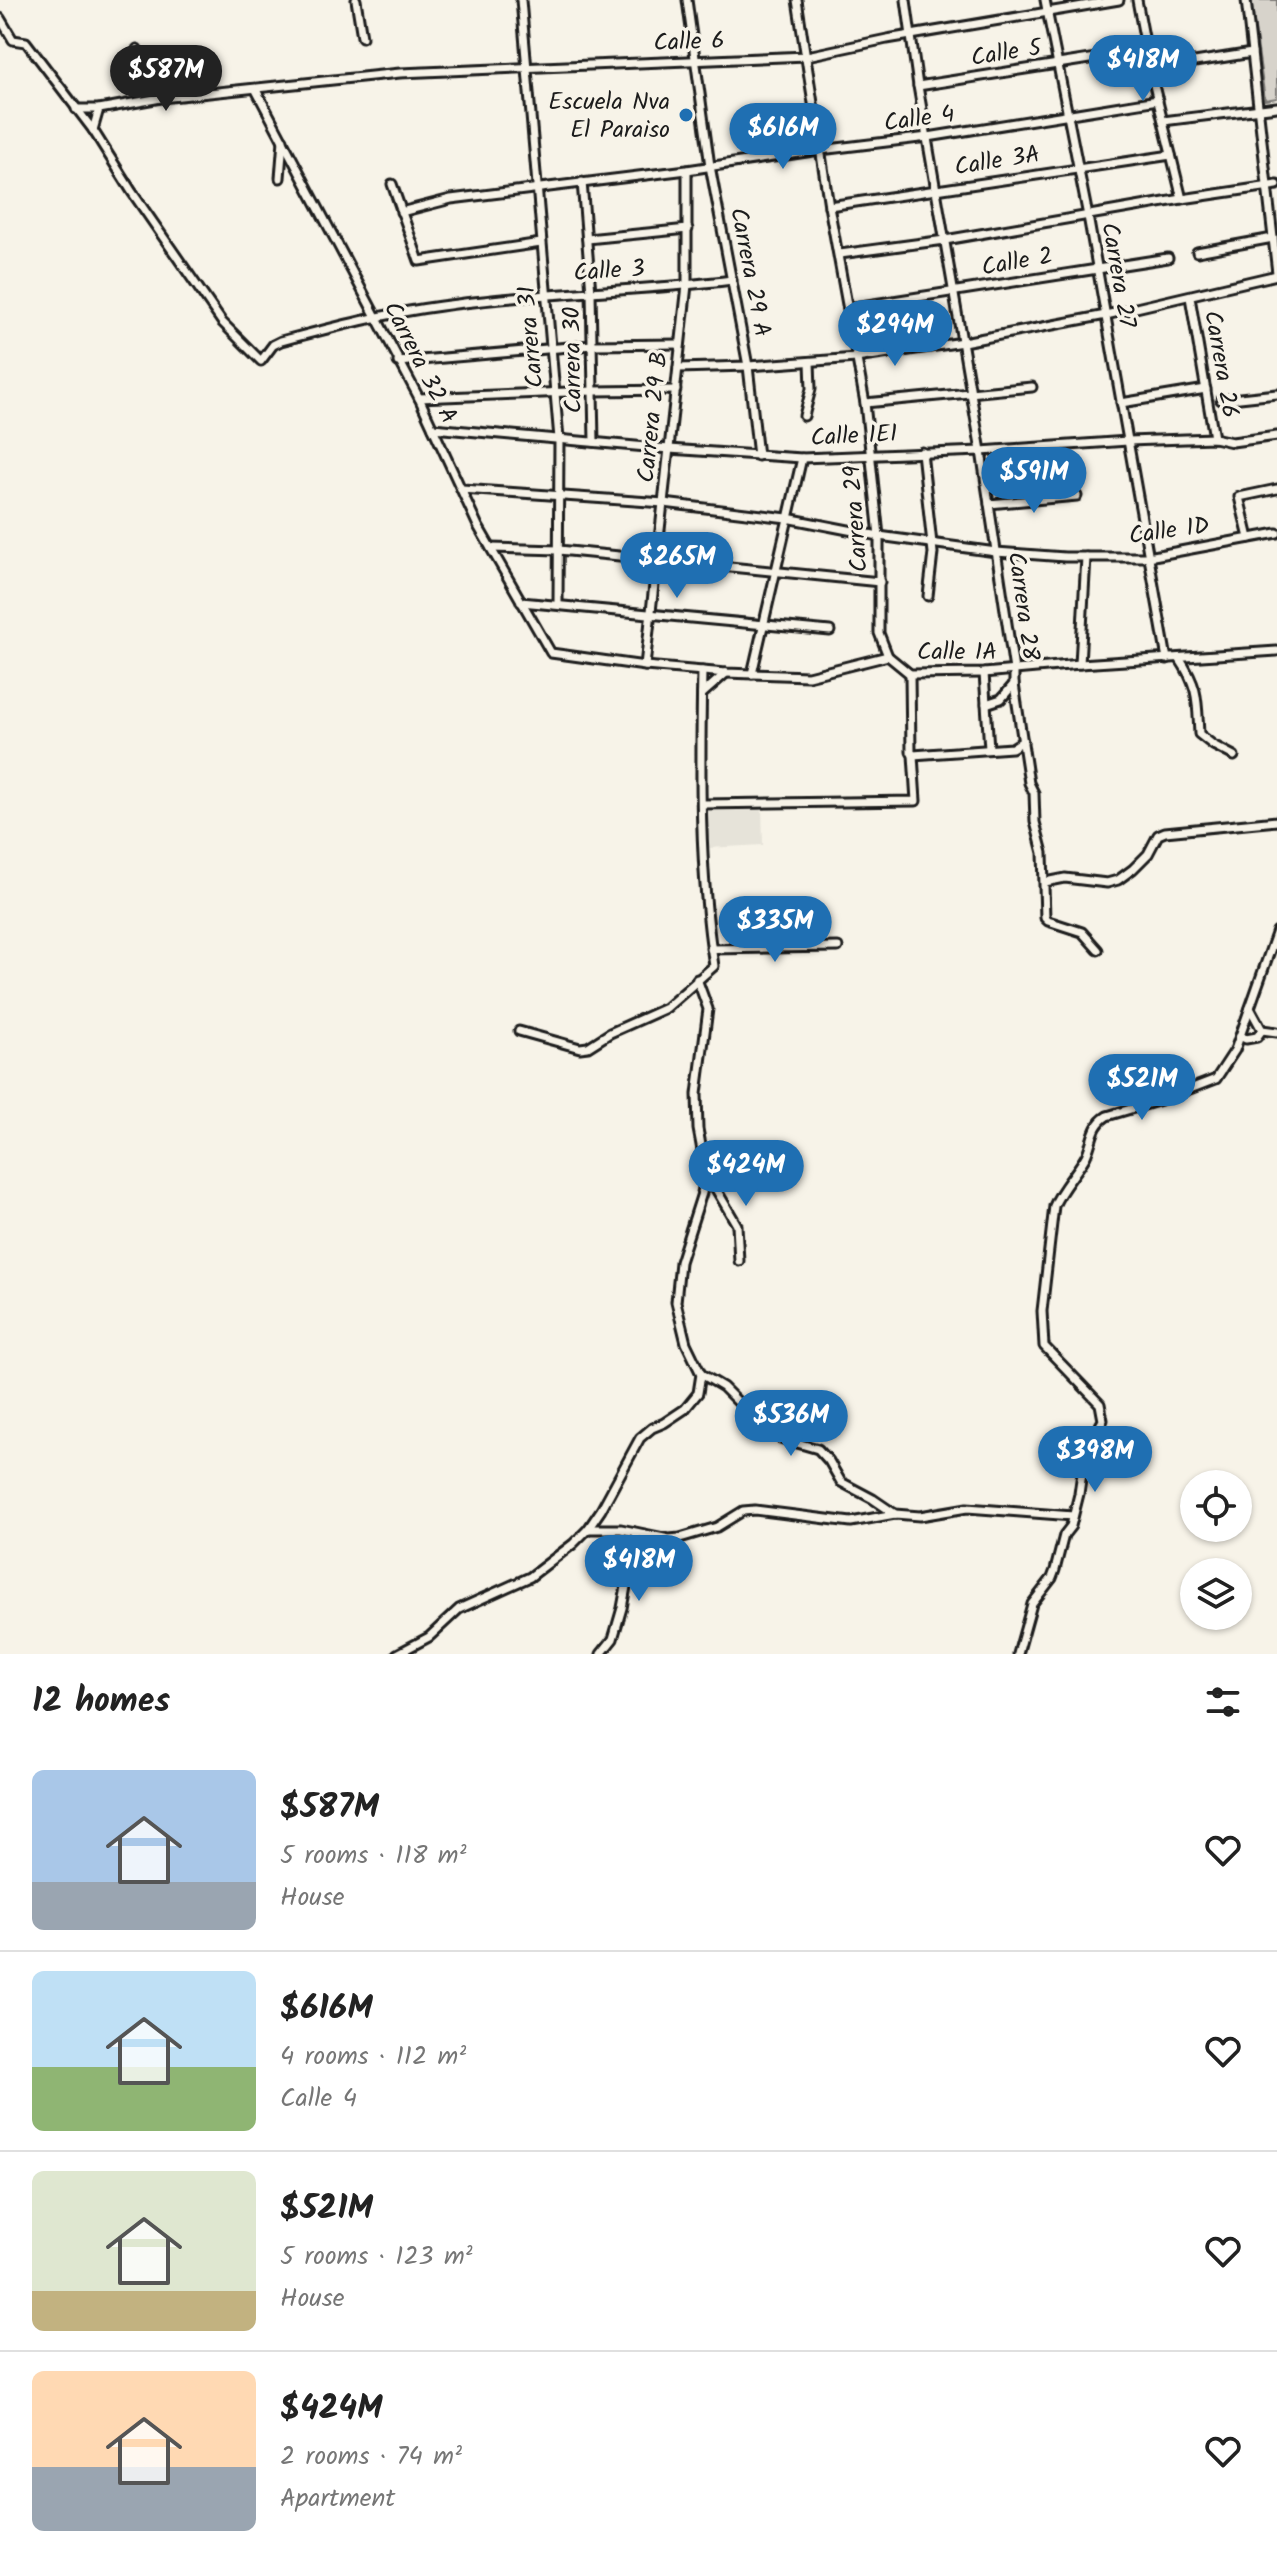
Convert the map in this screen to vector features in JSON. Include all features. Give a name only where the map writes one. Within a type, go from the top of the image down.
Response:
[{"type":"street","points":[[356,0],[362,37]]},
{"type":"street","points":[[521,0],[527,66]]},
{"type":"street","name":"Carrera 29 A","points":[[687,0],[710,166],[748,366],[758,456]]},
{"type":"street","name":"Carrera 29","points":[[797,0],[829,206],[865,403],[879,536],[879,633],[888,656]]},
{"type":"street","name":"Carrera 28","points":[[906,0],[981,451],[1029,783],[1034,793],[1035,822],[1043,853],[1045,911],[1048,921],[1082,932],[1098,950]]},
{"type":"street","name":"Carrera 27","points":[[1045,0],[1088,216],[1167,659]]},
{"type":"street","name":"Calle 6","points":[[76,109],[99,109],[161,98],[400,73],[807,56],[1119,0]]},
{"type":"street","points":[[1137,0],[1150,69],[1182,199]]},
{"type":"street","points":[[678,368],[856,358],[963,342],[1190,297],[1277,274],[1272,186],[1258,109],[1246,0]]},
{"type":"street","points":[[0,18],[13,40],[26,42],[93,130]]},
{"type":"street","points":[[137,49],[161,98]]},
{"type":"street","name":"Calle 5","points":[[918,86],[1147,50]]},
{"type":"street","points":[[1150,69],[1252,53]]},
{"type":"street","name":"Carrera 31","points":[[527,66],[559,439],[558,604]]},
{"type":"street","name":"Carrera 32 A","points":[[256,90],[419,398],[491,548],[550,652]]},
{"type":"street","name":"Calle 4","points":[[401,212],[451,199],[928,137],[1158,100]]},
{"type":"street","points":[[1163,121],[1277,107]]},
{"type":"street","points":[[93,130],[99,109]]},
{"type":"street","name":"Calle 3","points":[[93,130],[222,322],[261,361],[273,345],[281,341],[376,317],[546,294],[732,280]]},
{"type":"street","points":[[280,178],[283,138]]},
{"type":"street","name":"Calle 3A","points":[[829,206],[1171,155]]},
{"type":"street","name":"Carrera 29 B","points":[[645,666],[687,285],[687,170]]},
{"type":"street","name":"Carrera 30","points":[[582,182],[591,292],[594,442]]},
{"type":"street","points":[[392,184],[417,259],[421,261],[541,243]]},
{"type":"street","points":[[840,254],[945,240],[1272,186]]},
{"type":"street","points":[[587,239],[688,229]]},
{"type":"street","points":[[1197,252],[1273,238]]},
{"type":"street","name":"Calle 2","points":[[848,308],[1168,258]]},
{"type":"street","name":"Carrera 26","points":[[1190,297],[1214,438]]},
{"type":"street","points":[[398,362],[592,345],[680,344]]},
{"type":"street","points":[[804,416],[811,389],[810,362]]},
{"type":"street","points":[[865,403],[1032,387]]},
{"type":"street","points":[[1121,403],[1206,389]]},
{"type":"street","points":[[419,398],[676,390]]},
{"type":"street","points":[[1221,400],[1277,394]]},
{"type":"street","name":"Calle 1E1","points":[[433,428],[802,458],[1128,441],[1214,438],[1232,442],[1277,436]]},
{"type":"street","points":[[922,452],[933,553],[928,596]]},
{"type":"street","points":[[752,674],[802,458]]},
{"type":"street","name":"Calle 1D","points":[[462,489],[664,503],[787,518],[879,536],[996,552],[1065,557],[1148,557],[1277,533]]},
{"type":"street","points":[[1249,538],[1239,497],[1277,489]]},
{"type":"street","points":[[989,504],[1077,496]]},
{"type":"street","points":[[491,548],[559,550],[880,582]]},
{"type":"street","points":[[1080,664],[1086,557]]},
{"type":"street","points":[[521,602],[830,631]]},
{"type":"street","name":"Calle 1A","points":[[550,652],[645,666],[808,676],[888,656],[910,674],[984,673],[1277,651]]},
{"type":"street","points":[[1179,658],[1193,679],[1199,708],[1199,734],[1234,756]]},
{"type":"street","points":[[519,1031],[580,1048],[588,1047],[610,1033],[666,1008],[714,966],[702,804],[702,671]]},
{"type":"street","points":[[702,694],[726,673]]},
{"type":"street","points":[[984,673],[989,749]]},
{"type":"street","points":[[702,804],[916,801],[911,752],[910,674]]},
{"type":"street","points":[[986,704],[1001,699],[1014,684]]},
{"type":"street","points":[[913,755],[1012,748],[1023,741]]},
{"type":"street","points":[[1045,882],[1065,878],[1107,883],[1118,880],[1148,854],[1158,835],[1165,832],[1277,821]]},
{"type":"street","points":[[1018,1654],[1032,1604],[1052,1578],[1064,1535],[1071,1526],[1083,1477],[1085,1452],[1103,1420],[1100,1404],[1044,1346],[1042,1311],[1054,1206],[1060,1191],[1085,1158],[1100,1120],[1216,1079],[1230,1059],[1240,1036],[1277,931]]},
{"type":"street","points":[[711,949],[838,947]]},
{"type":"street","points":[[697,979],[708,1009],[697,1094],[698,1129],[706,1172],[737,1225],[739,1261]]},
{"type":"street","points":[[1250,1008],[1262,1030]]},
{"type":"street","points":[[1262,1030],[1277,1032]]},
{"type":"street","points":[[1240,1036],[1246,1039],[1257,1037],[1262,1030]]},
{"type":"street","points":[[706,1172],[680,1262],[676,1302],[686,1343],[701,1374],[723,1387],[780,1438],[818,1449],[841,1482],[895,1514]]},
{"type":"street","points":[[397,1654],[429,1637],[471,1602],[530,1577],[588,1529],[640,1438],[685,1409],[698,1393],[701,1374]]},
{"type":"street","points":[[588,1529],[621,1529],[669,1539],[680,1538],[717,1527],[743,1511],[755,1510],[851,1522],[895,1514],[920,1516],[967,1508],[1073,1516]]},
{"type":"street","points":[[601,1654],[613,1639],[622,1608],[636,1533]]},
{"type":"shaded area","points":[[1251,0],[1277,0],[1277,98],[1265,100]]},
{"type":"shaded area","points":[[706,806],[762,806],[763,845],[708,848]]},
{"type":"place","name":"Escuela Nva El Paraiso","points":[[686,115]]}]
